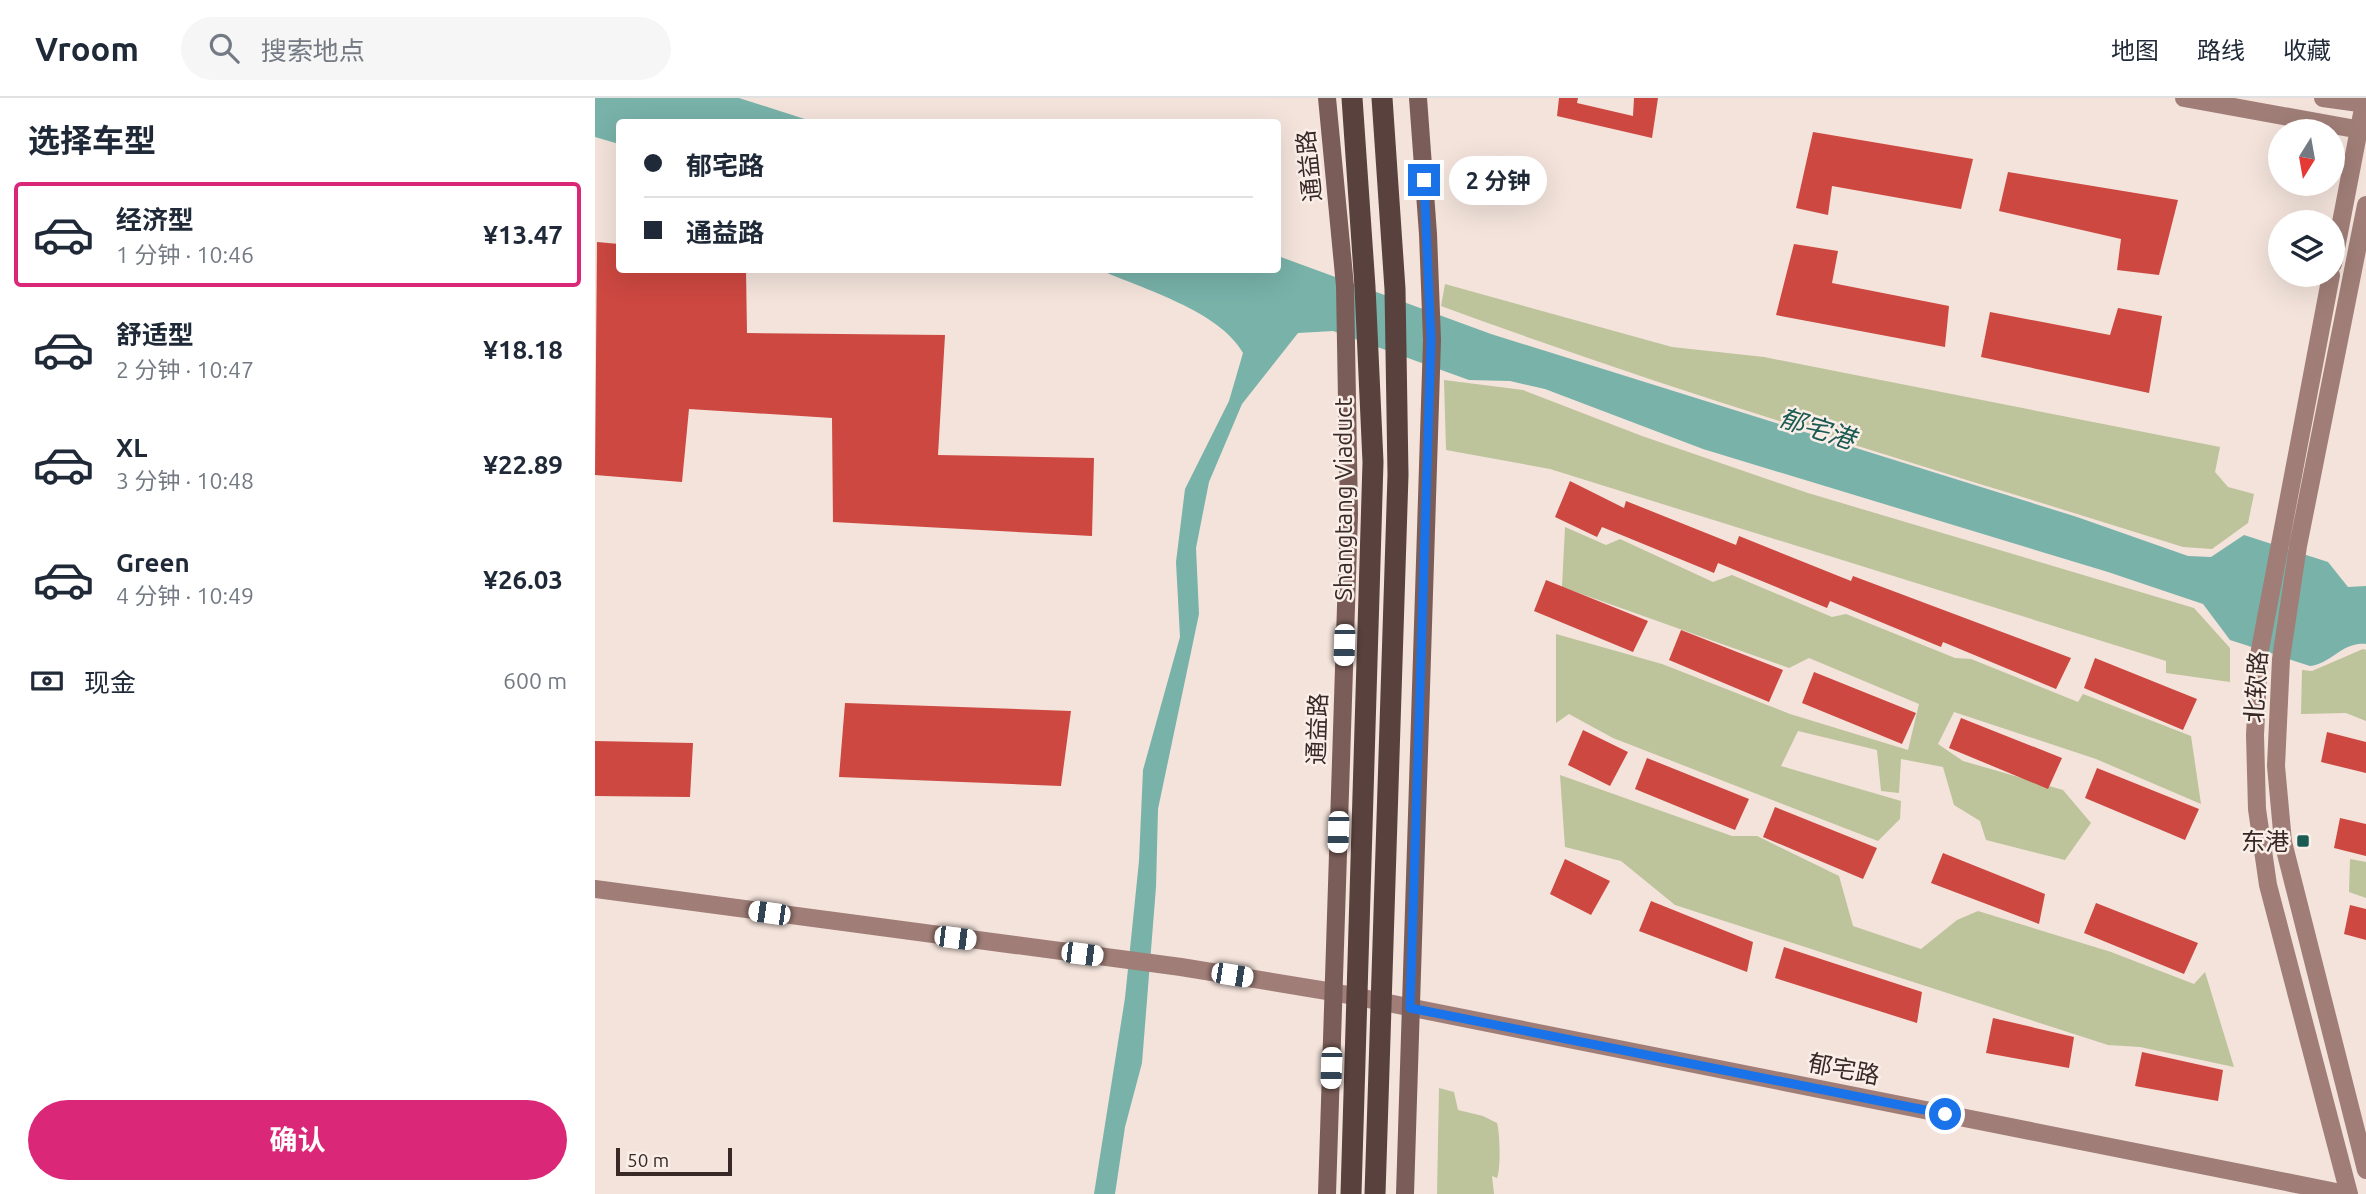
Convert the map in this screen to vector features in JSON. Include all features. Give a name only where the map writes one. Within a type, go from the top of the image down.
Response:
[{"type":"highway","name":"Shangtang Viaduct","points":[[1351,1194],[1373,462],[1352,98]]},
{"type":"highway","points":[[1375,1194],[1398,475],[1395,289],[1382,98]]},
{"type":"main road","name":"通益路","points":[[1327,98],[1345,286],[1349,514],[1327,1194]]},
{"type":"main road","points":[[1405,1194],[1430,411],[1429,234],[1418,98]]},
{"type":"street","points":[[2184,98],[2362,130]]},
{"type":"street","points":[[2323,98],[2365,102],[2362,130],[2345,210]]},
{"type":"street","name":"北软路","points":[[2366,205],[2298,546],[2281,659],[2276,766],[2283,842],[2366,1170]]},
{"type":"street","name":"北软路","points":[[2329,287],[2259,655],[2255,735],[2257,809],[2268,885],[2347,1194]]},
{"type":"street","name":"郁宅路","points":[[595,889],[1181,967],[1333,992],[2347,1194]]},
{"type":"green space","points":[[1445,284],[1672,347],[1764,357],[2220,447],[2215,472],[2228,487],[2254,494],[2248,523],[2212,549],[2183,547],[1811,431],[1533,339],[1441,306]]},
{"type":"green space","points":[[1444,380],[1523,390],[1642,436],[1808,493],[2194,608],[2230,648],[2230,682],[2166,673],[2166,661],[1550,469],[1446,450]]},
{"type":"green space","points":[[1565,527],[1606,545],[1620,539],[1713,582],[1732,575],[1832,617],[1846,614],[1955,658],[1971,659],[2078,702],[2083,694],[2191,736],[2201,804],[2096,759],[1954,712],[1938,744],[1963,761],[2063,790],[2091,823],[2065,860],[1986,840],[1980,821],[1954,805],[1943,767],[1901,759],[1899,793],[1881,791],[1877,750],[1798,731],[1781,766],[1901,801],[1900,819],[1878,841],[1613,738],[1569,714],[1556,723],[1556,634],[1662,664],[1790,714],[1908,750],[1919,704],[1809,658],[1789,668],[1562,587]]},
{"type":"green space","points":[[2366,650],[2366,721],[2346,713],[2301,714],[2302,670],[2312,671]]},
{"type":"green space","points":[[1560,775],[1732,836],[1757,836],[1839,876],[1853,926],[1921,949],[1957,920],[1978,911],[2111,952],[2194,984],[2205,972],[2234,1067],[2140,1047],[2108,1045],[1675,905],[1621,861],[1565,847]]},
{"type":"green space","points":[[2350,859],[2366,862],[2366,898],[2349,892]]},
{"type":"green space","points":[[1439,1088],[1454,1092],[1458,1110],[1483,1116],[1497,1123],[1500,1159],[1497,1178],[1492,1176],[1494,1194],[1437,1194]]},
{"type":"water","points":[[595,98],[739,98],[805,119],[616,119],[616,143],[595,137]]},
{"type":"water","points":[[1281,257],[1491,334],[2077,517],[2188,556],[2211,557],[2244,535],[2328,562],[2348,587],[2366,586],[2366,644],[2351,646],[2310,666],[2230,640],[2203,604],[2108,572],[1703,449],[1545,389],[1510,381],[1469,380],[1333,331],[1298,333],[1242,404],[1209,482],[1196,548],[1199,614],[1158,809],[1156,887],[1142,1063],[1125,1127],[1115,1194],[1094,1194],[1125,998],[1139,861],[1143,770],[1180,637],[1176,562],[1185,489],[1229,401],[1243,353],[1232,338],[1217,325],[1199,313],[1107,273],[1281,273]]},
{"type":"building","points":[[1559,98],[1578,98],[1577,103],[1633,116],[1634,98],[1658,98],[1652,138],[1557,116]]},
{"type":"building","points":[[1813,132],[1973,159],[1961,209],[1832,186],[1828,215],[1796,208]]},
{"type":"building","points":[[2008,172],[2178,200],[2159,275],[2117,270],[2121,239],[1999,211]]},
{"type":"building","points":[[597,242],[616,244],[616,273],[746,273],[747,333],[945,335],[938,455],[1094,458],[1092,536],[833,522],[832,418],[689,409],[682,482],[595,475]]},
{"type":"building","points":[[1794,244],[1838,251],[1832,283],[1949,306],[1945,347],[1776,315]]},
{"type":"building","points":[[2118,308],[2162,316],[2149,393],[1981,357],[1990,312],[2110,335]]},
{"type":"building","points":[[1570,481],[1624,508],[1626,501],[1736,545],[1739,536],[1851,581],[1853,576],[2071,658],[2056,689],[1943,642],[1941,647],[1830,601],[1827,608],[1718,563],[1714,573],[1602,527],[1597,537],[1555,517]]},
{"type":"building","points":[[1546,580],[1648,621],[1633,652],[1534,611]]},
{"type":"building","points":[[1681,630],[1783,670],[1769,702],[1669,660]]},
{"type":"building","points":[[2095,658],[2197,699],[2183,730],[2084,688]]},
{"type":"building","points":[[1814,672],[1916,713],[1902,744],[1802,703]]},
{"type":"building","points":[[845,703],[1071,711],[1061,786],[839,777]]},
{"type":"building","points":[[1961,718],[2062,758],[2048,789],[1949,748]]},
{"type":"building","points":[[1583,730],[1628,752],[1610,786],[1568,765]]},
{"type":"building","points":[[2327,732],[2366,742],[2366,773],[2321,762]]},
{"type":"building","points":[[595,741],[693,743],[690,797],[595,796]]},
{"type":"building","points":[[1647,758],[1749,799],[1735,830],[1635,789]]},
{"type":"building","points":[[2097,768],[2199,809],[2185,840],[2085,798]]},
{"type":"building","points":[[1775,807],[1877,848],[1863,879],[1763,837]]},
{"type":"building","points":[[2340,818],[2366,824],[2366,856],[2334,848]]},
{"type":"building","points":[[1943,853],[2045,894],[2039,924],[1931,883]]},
{"type":"building","points":[[1565,859],[1610,881],[1591,915],[1550,894]]},
{"type":"building","points":[[1651,901],[1753,942],[1747,972],[1639,931]]},
{"type":"building","points":[[2096,903],[2198,943],[2184,974],[2084,933]]},
{"type":"building","points":[[2350,905],[2366,909],[2366,940],[2344,934]]},
{"type":"building","points":[[1784,947],[1922,992],[1917,1023],[1775,978]]},
{"type":"building","points":[[1993,1018],[2074,1037],[2069,1068],[1986,1053]]},
{"type":"building","points":[[2142,1052],[2223,1070],[2218,1101],[2135,1086]]},
{"type":"place","name":"东港","points":[[2303,841]]},
{"type":"route","points":[[1424,180],[1429,234],[1431,340],[1410,1008],[1945,1114]]},
{"type":"water label","name":"郁宅港","points":[[1817,428]]}]
